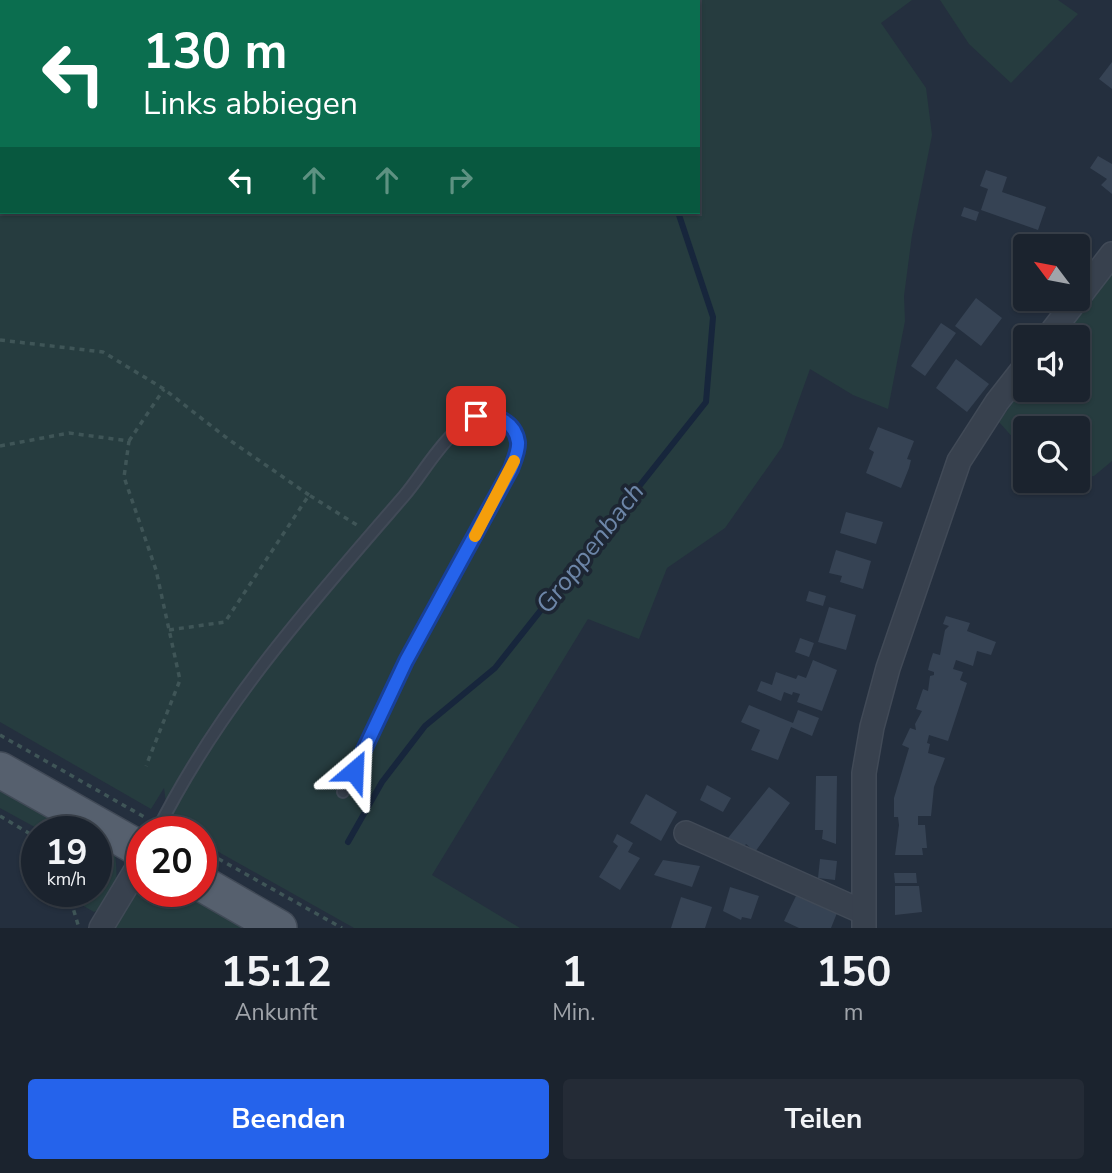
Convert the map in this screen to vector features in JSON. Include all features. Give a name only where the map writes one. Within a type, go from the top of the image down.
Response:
[{"type":"main road","points":[[0,770],[126,824]]},
{"type":"main road","points":[[217,892],[279,928]]},
{"type":"street","points":[[1090,282],[1112,254]]},
{"type":"street","points":[[686,833],[864,920],[864,773],[872,727],[888,668],[959,461],[1013,382]]},
{"type":"street","points":[[101,928],[126,887]]},
{"type":"lane","points":[[166,816],[261,666],[290,627],[461,424],[490,414],[504,421],[514,431],[519,445],[511,469],[406,661],[343,792]]},
{"type":"path","points":[[0,340],[103,352],[164,390],[228,439],[371,534]]},
{"type":"path","points":[[146,766],[180,680],[156,570],[124,477],[129,441],[164,390]]},
{"type":"path","points":[[0,446],[69,433],[129,441]]},
{"type":"path","points":[[169,630],[225,622],[309,495]]},
{"type":"path","points":[[0,735],[126,818]]},
{"type":"path","points":[[0,816],[21,828]]},
{"type":"path","points":[[217,858],[342,928]]},
{"type":"path","points":[[73,907],[79,928]]},
{"type":"green space","points":[[700,0],[912,0],[881,23],[926,88],[932,135],[912,235],[904,296],[905,321],[888,409],[853,395],[810,369],[782,447],[725,528],[667,568],[639,639],[588,619],[432,875],[520,928],[354,928],[217,851],[217,816],[168,816],[164,788],[151,809],[0,722],[0,214],[700,214]]},
{"type":"green space","points":[[940,0],[1058,0],[1078,14],[1011,83],[969,44]]},
{"type":"green space","points":[[1112,264],[1112,461],[1090,476],[1090,416],[1013,416],[1013,438],[999,422],[1013,402],[1090,402],[1090,325],[1068,325],[1078,312],[1090,312],[1090,295]]},
{"type":"green space","points":[[0,791],[46,816],[21,816],[21,820],[0,808]]},
{"type":"green space","points":[[112,853],[115,855],[115,888],[112,895]]},
{"type":"green space","points":[[85,907],[103,907],[102,908],[94,912]]},
{"type":"green space","points":[[126,907],[209,907],[249,928],[114,928]]},
{"type":"building","points":[[1112,62],[1112,89],[1099,79]]},
{"type":"building","points":[[1098,156],[1112,164],[1112,194],[1101,185],[1107,179],[1090,168]]},
{"type":"building","points":[[986,170],[1007,177],[1002,192],[1046,207],[1038,230],[981,210],[988,189],[980,186]]},
{"type":"building","points":[[964,207],[979,212],[976,221],[961,216]]},
{"type":"building","points":[[976,298],[1002,318],[981,346],[955,326]]},
{"type":"building","points":[[941,323],[956,333],[925,376],[911,366]]},
{"type":"building","points":[[956,359],[989,384],[967,412],[936,388]]},
{"type":"building","points":[[878,427],[914,441],[907,459],[911,460],[909,468],[901,488],[866,473],[874,452],[869,449]]},
{"type":"building","points":[[846,512],[883,522],[876,544],[840,533]]},
{"type":"building","points":[[836,550],[871,561],[863,589],[840,582],[842,576],[829,573]]},
{"type":"building","points":[[809,591],[826,596],[823,606],[806,601]]},
{"type":"building","points":[[829,607],[856,615],[846,650],[818,642]]},
{"type":"building","points":[[946,616],[970,623],[967,631],[996,642],[991,655],[977,651],[973,666],[956,660],[953,669],[963,672],[960,680],[967,683],[948,741],[929,735],[927,743],[930,744],[928,753],[945,758],[934,787],[931,816],[918,816],[918,825],[925,825],[927,848],[922,848],[923,855],[895,855],[899,825],[898,817],[894,817],[894,798],[909,748],[902,745],[910,728],[916,730],[915,724],[922,711],[916,709],[923,689],[928,691],[930,676],[934,675],[934,672],[928,670],[930,662],[933,653],[940,655],[945,630],[949,626],[943,624]]},
{"type":"building","points":[[800,638],[814,643],[809,657],[795,652]]},
{"type":"building","points":[[813,660],[837,670],[822,711],[797,702],[800,694],[784,692],[781,701],[757,691],[761,681],[772,685],[776,672],[796,679],[798,675],[806,678]]},
{"type":"building","points":[[749,705],[793,723],[798,710],[819,718],[812,736],[791,727],[778,760],[751,750],[760,730],[741,722]]},
{"type":"building","points":[[816,776],[837,776],[836,844],[822,839],[823,830],[815,830]]},
{"type":"building","points":[[707,785],[731,798],[723,812],[700,800]]},
{"type":"building","points":[[769,787],[790,803],[755,852],[746,844],[742,849],[728,838]]},
{"type":"building","points":[[646,794],[677,812],[661,841],[630,823]]},
{"type":"building","points":[[617,834],[633,843],[628,852],[640,858],[620,890],[599,877],[618,846],[613,842]]},
{"type":"building","points":[[820,859],[837,861],[835,880],[818,878]]},
{"type":"building","points":[[663,860],[700,866],[692,887],[654,875]]},
{"type":"building","points":[[894,873],[916,873],[917,883],[895,883]]},
{"type":"building","points":[[895,886],[919,886],[922,912],[895,915]]},
{"type":"building","points":[[730,887],[759,896],[751,919],[742,917],[741,920],[723,911]]},
{"type":"building","points":[[796,896],[837,913],[831,928],[799,928],[784,921]]},
{"type":"building","points":[[681,897],[712,907],[705,928],[671,928]]},
{"type":"waterway","name":"Groppenbach","points":[[348,842],[382,782],[425,726],[495,668],[706,402],[713,317],[679,214]]},
{"type":"slow traffic","points":[[475,536],[514,461]]},
{"type":"route","points":[[354,771],[406,661],[511,469],[519,445],[514,431],[504,421],[490,414],[476,416]]}]
